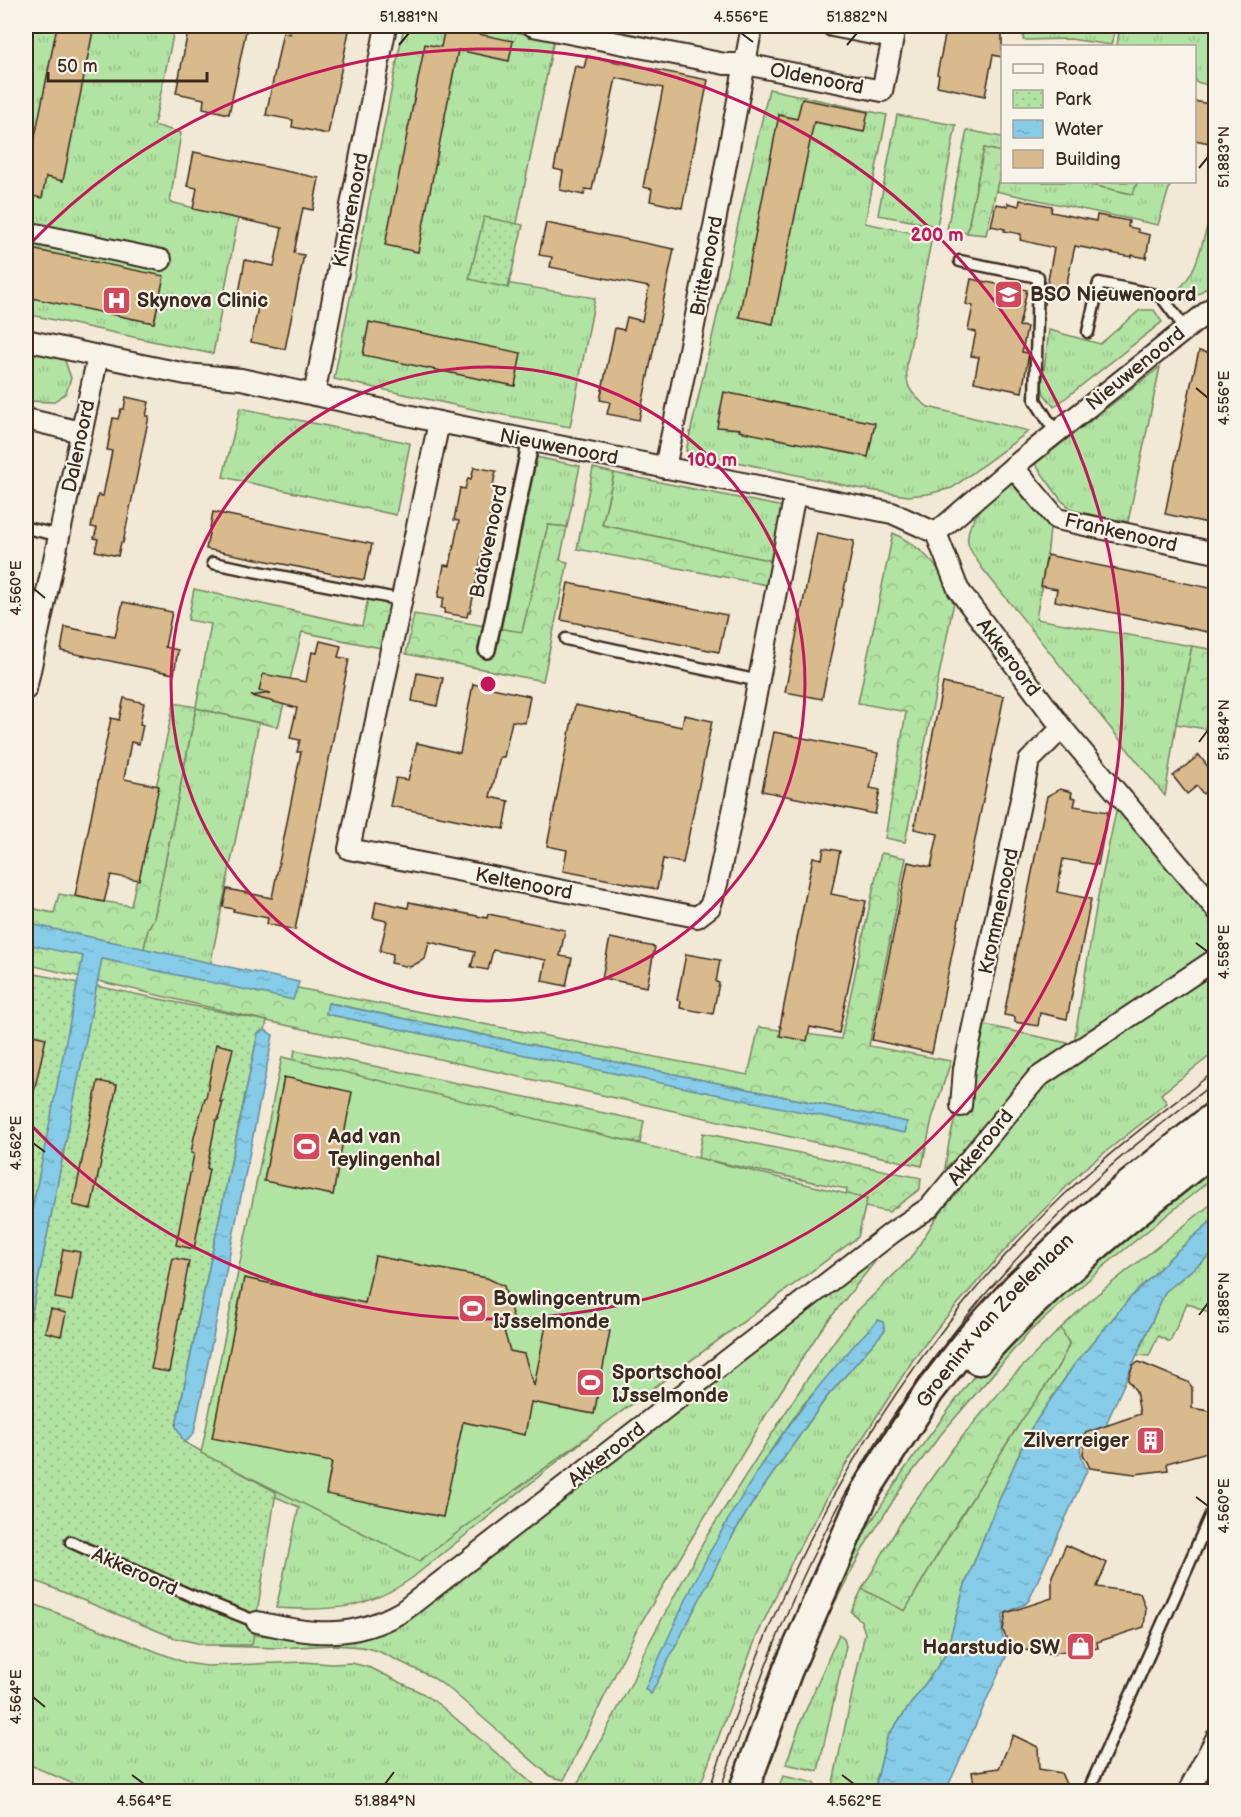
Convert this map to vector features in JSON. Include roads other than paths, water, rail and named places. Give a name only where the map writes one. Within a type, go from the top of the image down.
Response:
[{"type":"main road","name":"Groeninx van Zoelenlaan","points":[[743,1791],[787,1672],[866,1490],[929,1392],[971,1338],[1018,1286],[1123,1190],[1215,1115]]},
{"type":"main road","name":"Groeninx van Zoelenlaan","points":[[831,1570],[939,1407],[982,1354],[1070,1268],[1215,1149]]},
{"type":"street","name":"Kimbrenoord","points":[[314,395],[386,26]]},
{"type":"street","name":"Oldenoord","points":[[533,26],[725,64],[745,64],[882,91],[893,38],[832,26]]},
{"type":"street","name":"Oldenoord","points":[[745,64],[752,26]]},
{"type":"street","name":"Brittenoord","points":[[665,468],[745,64]]},
{"type":"street","points":[[26,232],[161,260]]},
{"type":"street","name":"Nieuwenoord","points":[[26,340],[186,374],[241,379],[439,422],[892,513],[936,533],[1013,467],[1215,305]]},
{"type":"street","name":"Dalenoord","points":[[26,689],[98,357]]},
{"type":"street","points":[[26,419],[81,432]]},
{"type":"street","name":"Keltenoord","points":[[439,422],[350,849],[697,917],[710,907],[717,884],[759,681],[795,494]]},
{"type":"street","name":"Batavenoord","points":[[487,650],[531,440]]},
{"type":"street","name":"Frankenoord","points":[[1013,467],[1057,519],[1215,553]]},
{"type":"street","name":"Akkeroord","points":[[936,533],[958,589],[1062,728],[1215,909]]},
{"type":"street","name":"Krommenoord","points":[[961,1106],[964,1069],[1029,761],[1062,728]]},
{"type":"street","name":"Akkeroord","points":[[257,1622],[301,1632],[330,1634],[360,1629],[387,1620],[403,1611],[893,1232],[930,1207],[1037,1078],[1215,959]]},
{"type":"street","points":[[1188,1791],[1196,1774],[1213,1749]]},
{"type":"lane","points":[[960,261],[1038,277],[1035,400],[1056,433]]},
{"type":"lane","points":[[1088,332],[1099,283],[1161,296],[1185,328]]},
{"type":"lane","points":[[26,528],[58,535]]},
{"type":"lane","points":[[213,562],[402,600]]},
{"type":"lane","points":[[566,639],[759,681]]},
{"type":"lane","points":[[1088,1791],[1215,1503]]},
{"type":"lane","name":"Akkeroord","points":[[71,1542],[257,1622]]},
{"type":"water","points":[[26,923],[299,982],[293,1000],[102,959],[26,1342],[26,1240],[83,956],[26,944]]},
{"type":"water","points":[[328,1003],[907,1122],[905,1133],[326,1014]]},
{"type":"water","points":[[265,1030],[273,1035],[194,1433],[184,1442],[176,1426],[258,1033]]},
{"type":"water","points":[[1215,1218],[1215,1251],[1165,1292],[1107,1422],[1108,1425],[1082,1435],[1081,1455],[1088,1468],[1029,1600],[1003,1614],[1003,1637],[1009,1650],[949,1784],[928,1791],[874,1792],[887,1737],[945,1656],[965,1585],[1028,1433],[1074,1365],[1130,1298],[1176,1252]]},
{"type":"water","points":[[878,1320],[883,1322],[885,1330],[826,1398],[753,1502],[731,1538],[651,1694],[645,1689],[697,1577],[733,1511],[770,1453],[810,1397]]},
{"type":"tram line","points":[[708,1792],[757,1658],[790,1580],[845,1474],[910,1374],[983,1280],[1065,1194],[1120,1146],[1216,1070]]},
{"type":"tram line","points":[[719,1792],[751,1704],[811,1560],[838,1507],[900,1406],[971,1311],[1050,1223],[1153,1130],[1216,1081]]},
{"type":"place","name":"BSO Nieuwenoord","points":[[1009,294]]},
{"type":"place","name":"Skynova Clinic","points":[[116,300]]},
{"type":"place","name":"Aad van Teylingenhal","points":[[307,1147]]},
{"type":"place","name":"Bowlingcentrum IJsselmonde","points":[[472,1309]]},
{"type":"place","name":"Sportschool IJsselmonde","points":[[591,1383]]},
{"type":"place","name":"Zilverreiger","points":[[1150,1440]]},
{"type":"place","name":"Haarstudio SW","points":[[1081,1647]]}]
